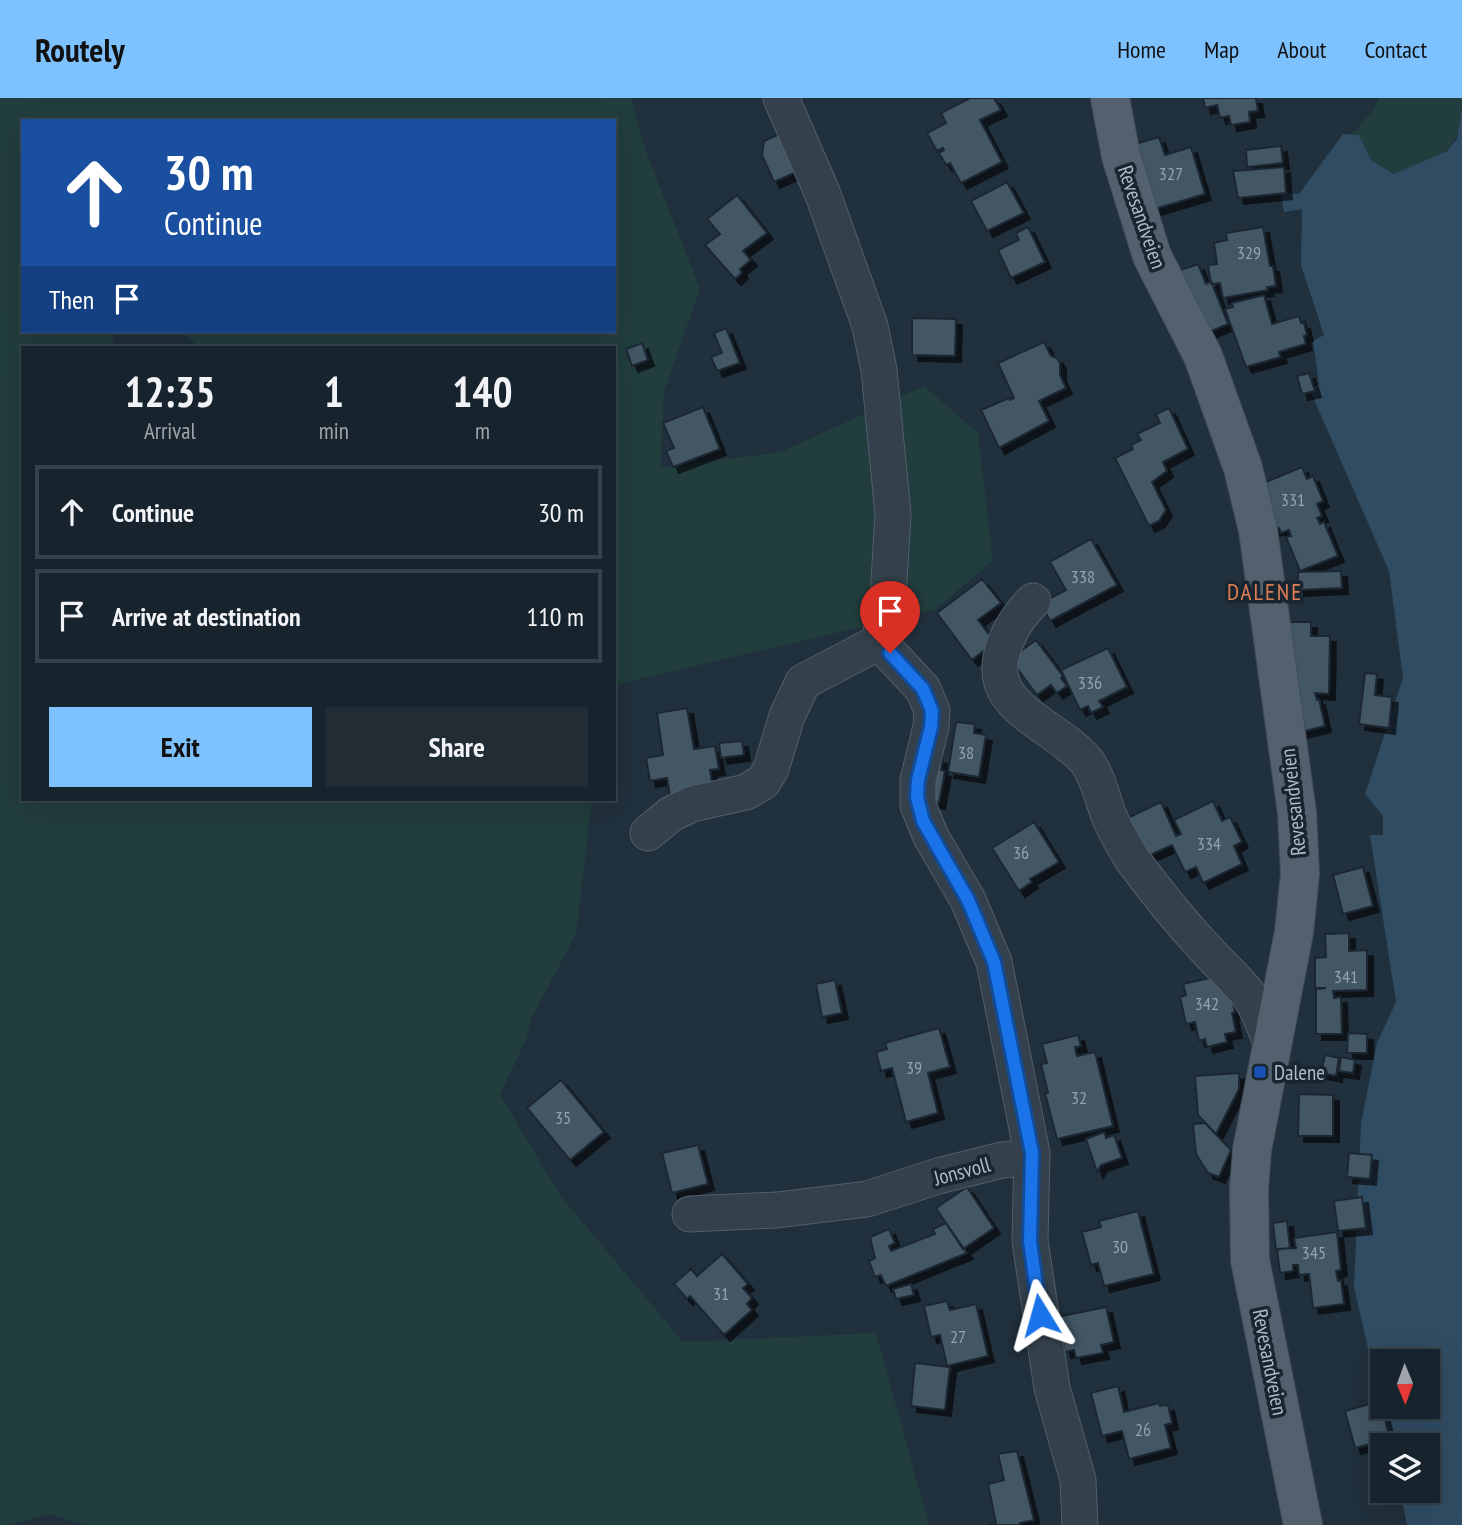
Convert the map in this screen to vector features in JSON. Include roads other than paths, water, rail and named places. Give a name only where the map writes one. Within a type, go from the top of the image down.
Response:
[{"type":"main road","name":"Revesandveien","points":[[1110,98],[1121,156],[1152,257],[1203,356],[1243,468],[1258,530],[1297,813],[1300,874],[1294,932],[1252,1150],[1249,1189],[1250,1260],[1303,1525]]},
{"type":"street","points":[[782,98],[822,192],[870,326],[879,370],[893,514],[888,597],[879,642]]},
{"type":"street","points":[[1033,601],[1014,625],[1000,661],[1004,688],[1022,709],[1086,760],[1098,782],[1110,818],[1131,857],[1189,931],[1250,998],[1272,1046]]},
{"type":"street","points":[[648,833],[671,814],[692,804],[746,792],[764,782],[771,769],[787,716],[803,682],[879,642]]},
{"type":"street","points":[[879,642],[923,689],[932,711],[931,727],[918,780],[918,806],[931,837],[968,900],[994,962],[1032,1157],[1030,1241],[1052,1388],[1078,1480],[1080,1525]]},
{"type":"street","name":"Jonsvoll","points":[[690,1214],[777,1210],[867,1199],[938,1176],[1002,1160],[1032,1157]]},
{"type":"water","points":[[1462,108],[1462,1525],[1407,1525],[1402,1503],[1440,1503],[1440,1433],[1387,1433],[1384,1419],[1440,1419],[1440,1349],[1370,1349],[1370,1357],[1354,1287],[1361,1123],[1377,1043],[1396,1002],[1370,835],[1383,835],[1383,816],[1365,794],[1403,678],[1389,571],[1309,388],[1319,384],[1313,341],[1324,335],[1301,265],[1302,209],[1284,212],[1281,193],[1299,194],[1343,134],[1359,135],[1371,160],[1394,174],[1447,151],[1457,139]]},
{"type":"place","name":"Dalene","points":[[1260,1072]]},
{"type":"district","name":"DALENE","points":[[1265,591]]}]
